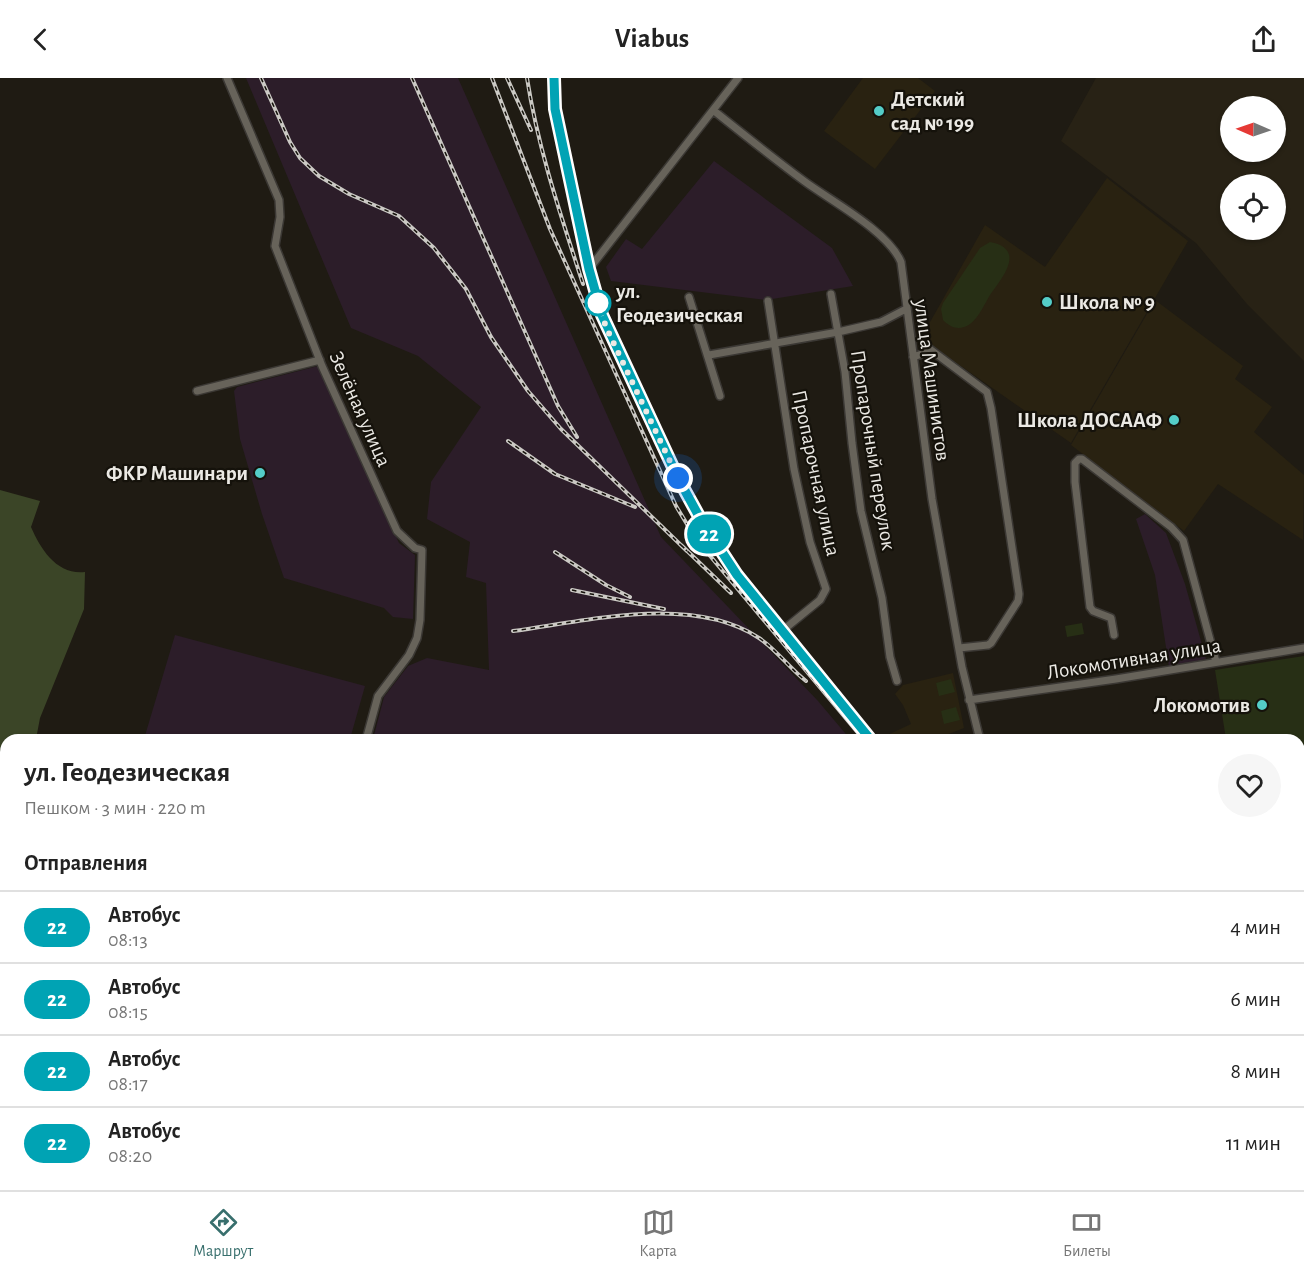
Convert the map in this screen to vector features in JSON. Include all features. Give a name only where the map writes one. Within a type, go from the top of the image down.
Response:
[{"type":"street","name":"Зелёная улица","points":[[227,78],[279,200],[280,217],[276,246],[320,360],[397,531],[409,544],[422,550],[420,620],[417,638],[409,655],[378,696],[368,734]]},
{"type":"street","points":[[554,78],[555,109],[589,269],[606,327],[689,500],[737,575],[866,734]]},
{"type":"street","points":[[589,269],[738,78]]},
{"type":"street","name":"улица Машинистов","points":[[713,110],[806,183],[853,214],[887,243],[901,262],[932,499],[969,700],[978,734]]},
{"type":"street","name":"Пропарочный переулок","points":[[831,294],[845,372],[861,510],[882,598],[890,657],[897,681]]},
{"type":"street","points":[[689,297],[720,396]]},
{"type":"street","name":"Пропарочная улица","points":[[768,302],[794,470],[810,542],[826,589],[820,600],[782,631]]},
{"type":"street","points":[[709,355],[775,345],[881,322],[906,309]]},
{"type":"street","points":[[913,357],[922,354],[927,348],[987,392],[992,408],[1019,594],[1018,601],[992,642],[988,645],[959,648]]},
{"type":"street","points":[[197,391],[320,360]]},
{"type":"street","points":[[1114,635],[1111,618],[1093,611],[1090,607],[1075,482],[1077,459],[1082,459],[1171,527],[1183,540],[1216,662]]},
{"type":"street","name":"Локомотивная улица","points":[[969,700],[1304,648]]},
{"type":"shaded area","points":[[246,78],[458,78],[661,537],[818,701],[846,734],[374,734],[384,697],[408,666],[427,658],[489,670],[486,583],[466,577],[470,542],[427,519],[431,482],[481,407],[418,356],[351,328]]},
{"type":"shaded area","name":"Детский сад № 199","points":[[863,78],[918,78],[935,91],[875,169],[824,131]]},
{"type":"shaded area","points":[[1096,78],[1304,78],[1304,361],[1247,304],[1196,243],[1061,141]]},
{"type":"shaded area","points":[[714,161],[832,248],[853,286],[766,300],[611,281],[606,267],[626,239],[642,249]]},
{"type":"shaded area","name":"Школа № 9","points":[[1107,178],[1188,241],[1071,443],[921,338],[985,225],[1045,267]]},
{"type":"shaded area","name":"Школа ДОСААФ","points":[[1155,300],[1243,366],[1235,379],[1272,407],[1254,432],[1304,475],[1303,540],[1218,484],[1184,531],[1071,445]]},
{"type":"shaded area","points":[[318,366],[399,543],[415,555],[413,619],[393,617],[384,608],[284,578],[240,439],[234,391],[237,387]]},
{"type":"shaded area","points":[[1145,514],[1166,533],[1185,584],[1206,659],[1169,667],[1155,575],[1136,519]]},
{"type":"shaded area","points":[[175,635],[365,686],[351,734],[145,734]]},
{"type":"shaded area","points":[[953,673],[964,728],[949,734],[890,734],[911,724],[903,705],[895,694],[903,685]]},
{"type":"green space","points":[[990,242],[1007,251],[1009,257],[1005,273],[972,322],[961,328],[953,327],[943,320],[941,309],[943,303],[980,248]]},
{"type":"green space","points":[[0,490],[40,501],[31,527],[45,552],[58,565],[66,569],[85,572],[84,609],[40,718],[37,734],[0,734]]},
{"type":"green space","points":[[1082,623],[1084,634],[1067,637],[1065,626]]},
{"type":"green space","name":"Локомотив","points":[[1304,656],[1304,734],[1225,734],[1215,670]]},
{"type":"green space","points":[[951,679],[955,692],[939,696],[936,683]]},
{"type":"green space","points":[[956,707],[960,720],[944,724],[941,711]]},
{"type":"railway","points":[[261,78],[290,142],[300,158],[319,176],[349,194],[399,216],[434,248],[466,289],[491,337],[528,391],[561,429],[687,551]]},
{"type":"railway","points":[[412,78],[558,406],[577,437]]},
{"type":"railway","points":[[492,78],[550,229],[676,506],[696,539],[859,734]]},
{"type":"railway","points":[[507,78],[531,130]]},
{"type":"railway","points":[[527,78],[544,156],[583,284]]},
{"type":"railway","points":[[508,441],[555,474],[635,507]]},
{"type":"railway","points":[[681,545],[731,593]]},
{"type":"railway","points":[[555,552],[606,585],[630,597]]},
{"type":"railway","points":[[572,590],[664,609]]},
{"type":"railway","points":[[513,631],[639,614],[703,617],[732,625],[759,638],[806,681]]},
{"type":"bus line","name":"22","points":[[554,78],[555,109],[589,269],[606,327],[678,478],[701,520],[737,575],[866,734]]},
{"type":"place","name":"Детский сад № 199","points":[[879,111]]},
{"type":"place","name":"Школа № 9","points":[[1047,302]]},
{"type":"place","name":"ул. Геодезическая","points":[[598,303]]},
{"type":"place","name":"Школа ДОСААФ","points":[[1174,420]]},
{"type":"place","name":"ФКР Машинари","points":[[260,473]]},
{"type":"place","name":"Локомотив","points":[[1262,705]]},
{"type":"route","points":[[598,303],[606,327],[678,478]]}]
